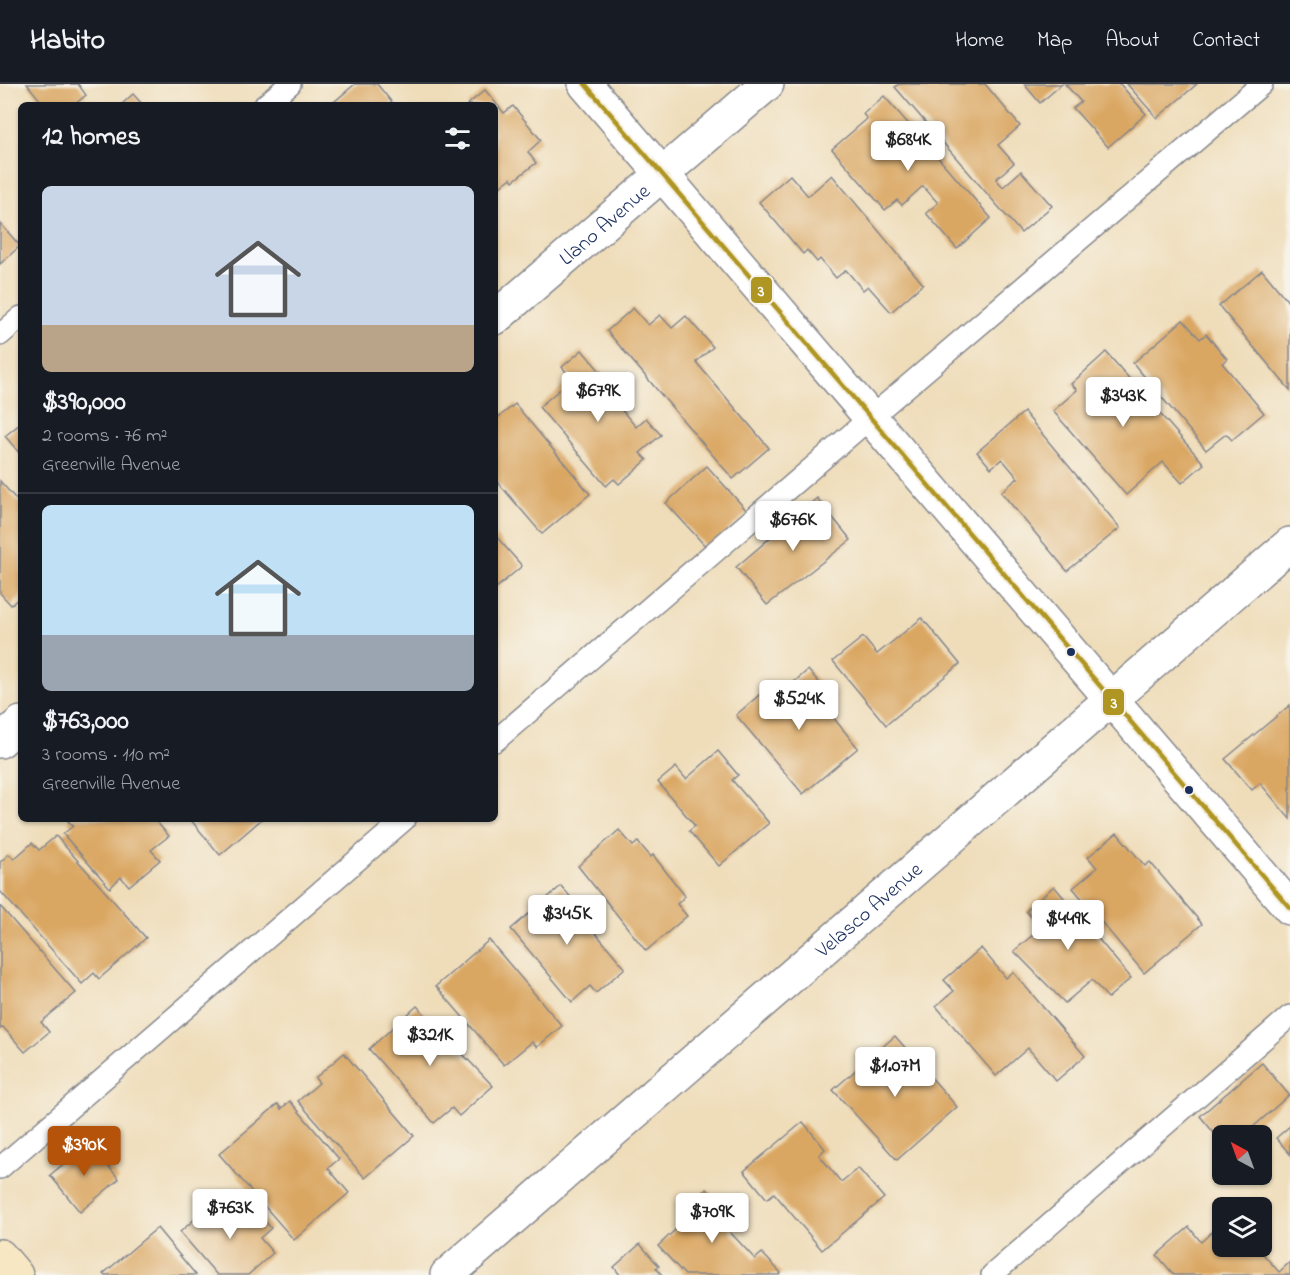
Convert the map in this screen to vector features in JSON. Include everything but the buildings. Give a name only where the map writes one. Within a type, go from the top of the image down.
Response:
[{"type":"main road","points":[[0,1256],[16,1275]]},
{"type":"street","points":[[585,84],[1290,908]]},
{"type":"street","name":"Llano Avenue","points":[[498,315],[767,84]]},
{"type":"street","name":"Velasco Avenue","points":[[447,1275],[1290,544]]},
{"type":"street","points":[[0,741],[18,726]]},
{"type":"lane","points":[[269,102],[290,84]]},
{"type":"lane","points":[[498,738],[1262,84]]},
{"type":"lane","points":[[0,335],[18,320]]},
{"type":"lane","points":[[0,1168],[402,822]]},
{"type":"lane","points":[[992,1275],[1290,1016]]},
{"type":"transit line","name":"3","points":[[585,84],[1290,908]]}]
